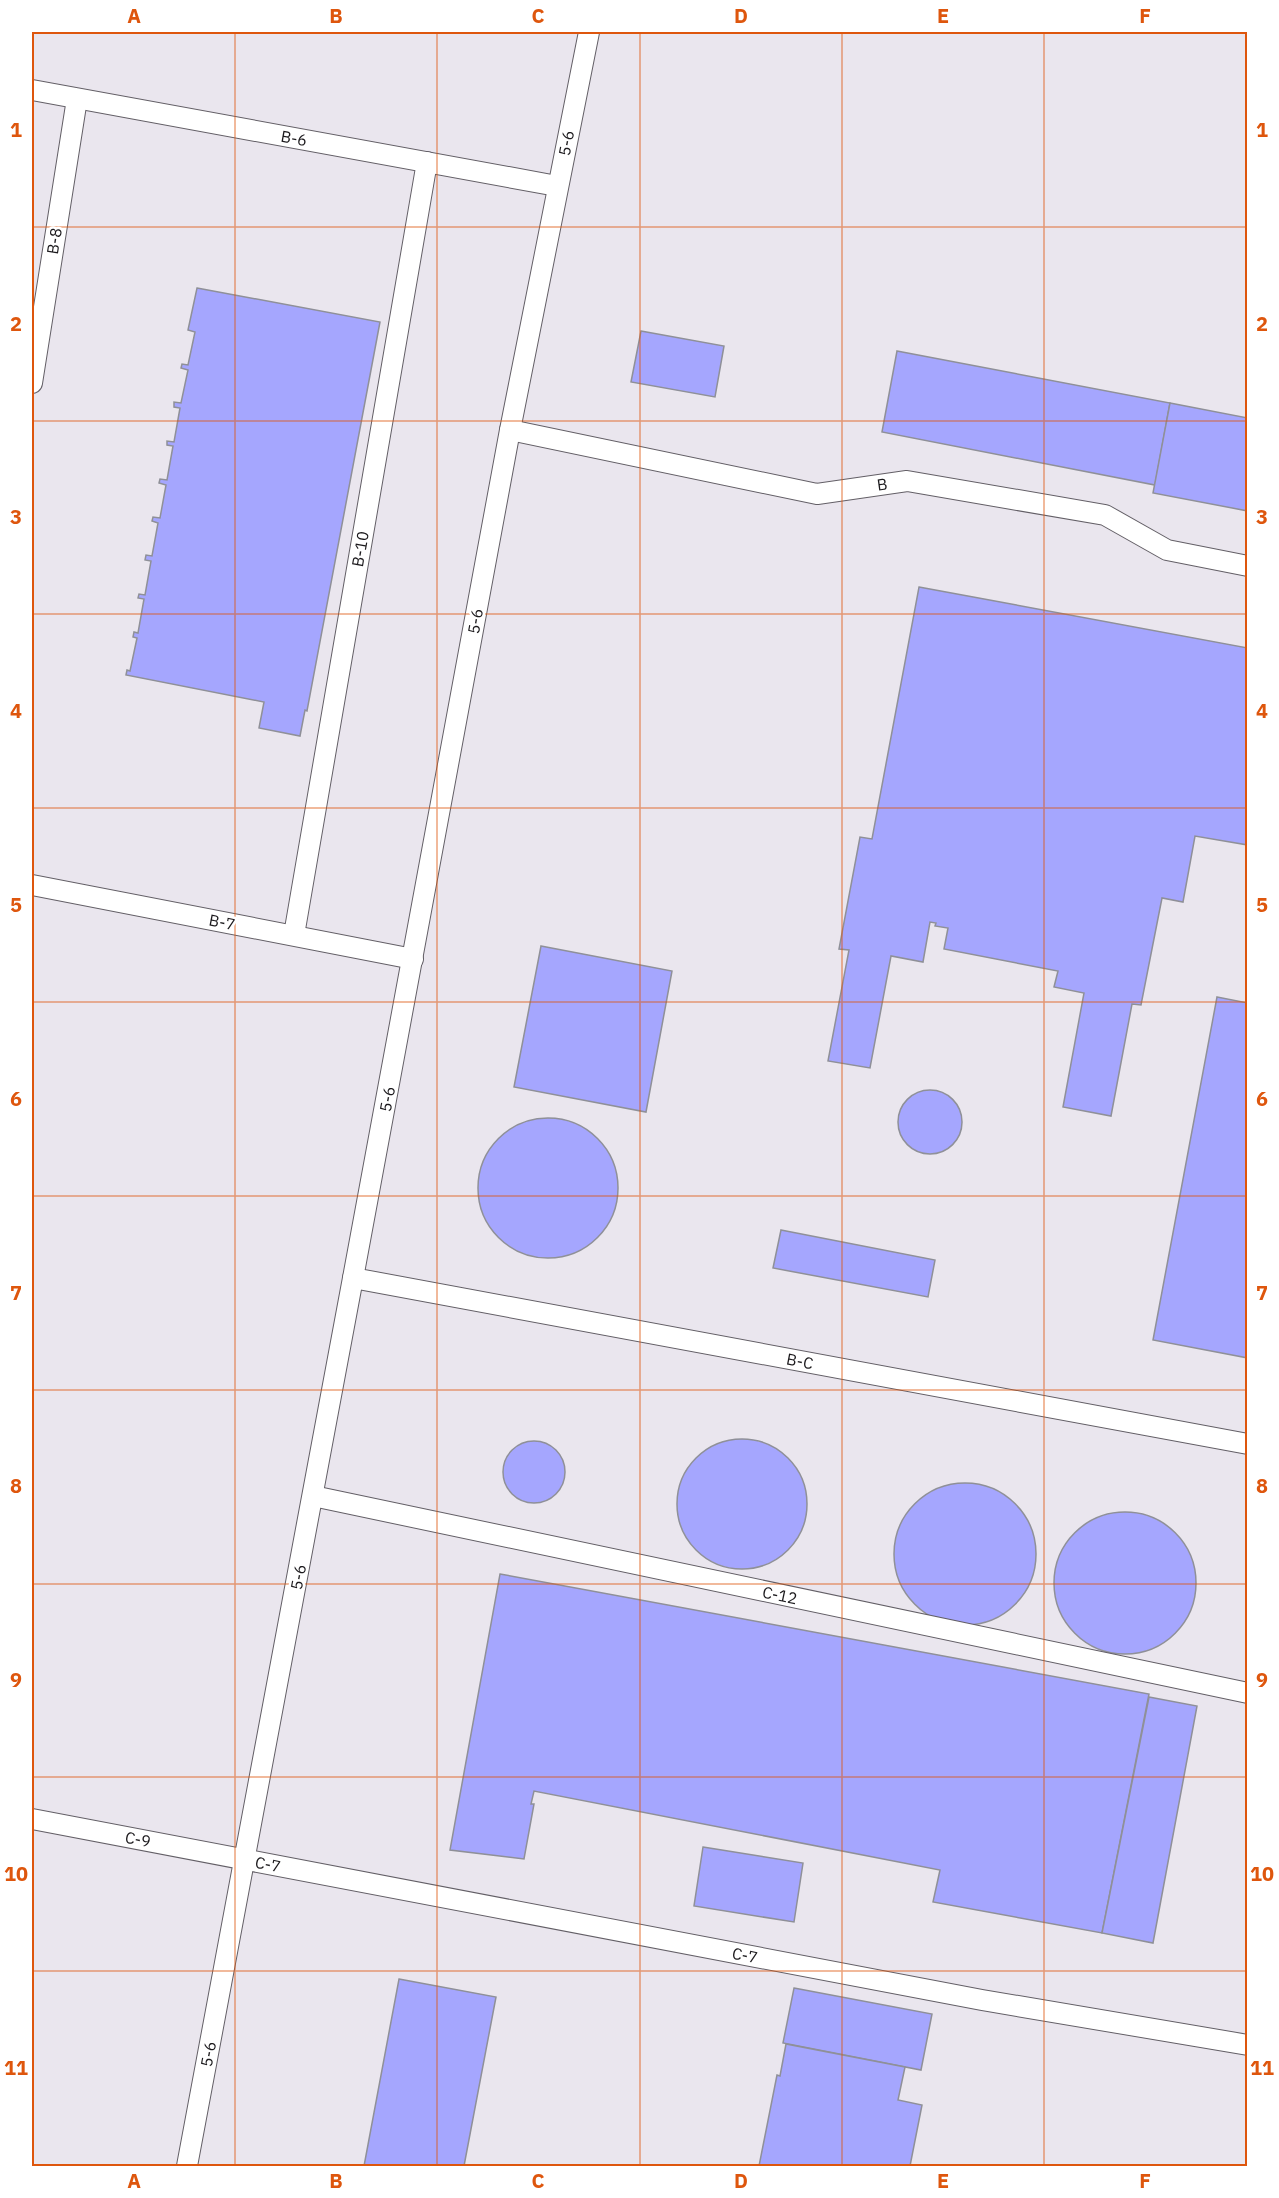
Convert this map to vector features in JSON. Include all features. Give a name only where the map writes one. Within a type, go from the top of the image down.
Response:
[{"type":"lane","name":"5-6","points":[[187,2166],[510,430],[589,32]]},
{"type":"lane","name":"B-6","points":[[32,90],[557,186]]},
{"type":"lane","name":"B-8","points":[[32,383],[77,99]]},
{"type":"lane","name":"B-10","points":[[294,936],[427,162]]},
{"type":"lane","name":"B","points":[[510,430],[817,494],[907,480],[1106,515],[1167,550],[1248,566]]},
{"type":"lane","name":"B-7","points":[[32,885],[413,958]]},
{"type":"lane","name":"B-C","points":[[354,1278],[1248,1444]]},
{"type":"lane","name":"C-12","points":[[313,1496],[1248,1694]]},
{"type":"lane","name":"C-9","points":[[32,1819],[244,1859]]},
{"type":"lane","name":"C-7","points":[[244,1859],[982,2000],[1248,2045]]},
{"type":"building","points":[[197,288],[380,322],[307,711],[305,710],[300,736],[259,728],[264,702],[126,675],[127,670],[130,671],[137,638],[133,637],[134,632],[138,633],[144,599],[138,598],[139,594],[145,595],[151,561],[145,560],[146,555],[152,556],[158,523],[152,521],[153,517],[160,518],[166,485],[159,483],[160,479],[167,480],[173,446],[167,445],[167,441],[174,442],[180,408],[174,407],[174,402],[181,403],[188,370],[181,368],[182,364],[188,365],[195,332],[188,330]]},
{"type":"building","points":[[641,331],[724,346],[715,397],[631,382]]},
{"type":"building","points":[[897,351],[1170,403],[1155,485],[882,432]]},
{"type":"building","points":[[1170,403],[1248,418],[1248,511],[1153,493]]},
{"type":"building","points":[[919,587],[1248,648],[1248,845],[1195,836],[1183,902],[1162,898],[1141,1005],[1132,1004],[1111,1116],[1063,1107],[1084,993],[1054,987],[1058,971],[944,949],[948,928],[935,926],[936,923],[930,922],[923,962],[891,956],[870,1068],[828,1061],[849,950],[839,949],[860,837],[872,839]]},
{"type":"building","points":[[541,946],[672,971],[646,1112],[514,1087]]},
{"type":"building","points":[[1217,997],[1248,1003],[1248,1358],[1153,1340]]},
{"type":"building","points":[[930,1090],[942,1092],[953,1099],[960,1110],[962,1122],[960,1134],[953,1145],[942,1152],[930,1154],[918,1152],[907,1145],[900,1134],[898,1122],[900,1110],[907,1099],[918,1092]]},
{"type":"building","points":[[548,1118],[575,1123],[598,1138],[613,1161],[618,1188],[613,1215],[598,1238],[575,1253],[548,1258],[521,1253],[498,1238],[483,1215],[478,1188],[483,1161],[498,1138],[521,1123]]},
{"type":"building","points":[[781,1230],[935,1260],[928,1297],[773,1268]]},
{"type":"building","points":[[742,1439],[767,1444],[788,1458],[802,1479],[807,1504],[802,1529],[788,1550],[767,1564],[742,1569],[717,1564],[696,1550],[682,1529],[677,1504],[682,1479],[696,1458],[717,1444]]},
{"type":"building","points":[[528,1441],[540,1441],[556,1450],[563,1460],[565,1472],[563,1484],[556,1494],[540,1503],[528,1503],[517,1498],[508,1489],[503,1478],[503,1466],[508,1455],[517,1446]]},
{"type":"building","points":[[965,1483],[992,1489],[1015,1504],[1030,1527],[1036,1554],[1030,1581],[1015,1604],[992,1619],[965,1625],[938,1619],[915,1604],[900,1581],[894,1554],[900,1527],[915,1504],[938,1489]]},
{"type":"building","points":[[1125,1512],[1152,1518],[1175,1533],[1190,1556],[1196,1583],[1190,1610],[1175,1633],[1152,1648],[1125,1654],[1098,1648],[1075,1633],[1060,1610],[1054,1583],[1060,1556],[1075,1533],[1098,1518]]},
{"type":"building","points":[[500,1574],[1149,1694],[1102,1933],[933,1902],[940,1870],[534,1791],[531,1804],[534,1804],[524,1859],[450,1850]]},
{"type":"building","points":[[1149,1697],[1197,1706],[1153,1943],[1102,1933]]},
{"type":"building","points":[[703,1847],[803,1863],[794,1922],[694,1906]]},
{"type":"building","points":[[399,1979],[496,1997],[464,2166],[364,2166]]},
{"type":"building","points":[[794,1988],[932,2014],[921,2070],[783,2043]]},
{"type":"building","points":[[786,2044],[905,2067],[898,2100],[922,2105],[910,2166],[759,2166],[777,2075],[780,2076]]}]
